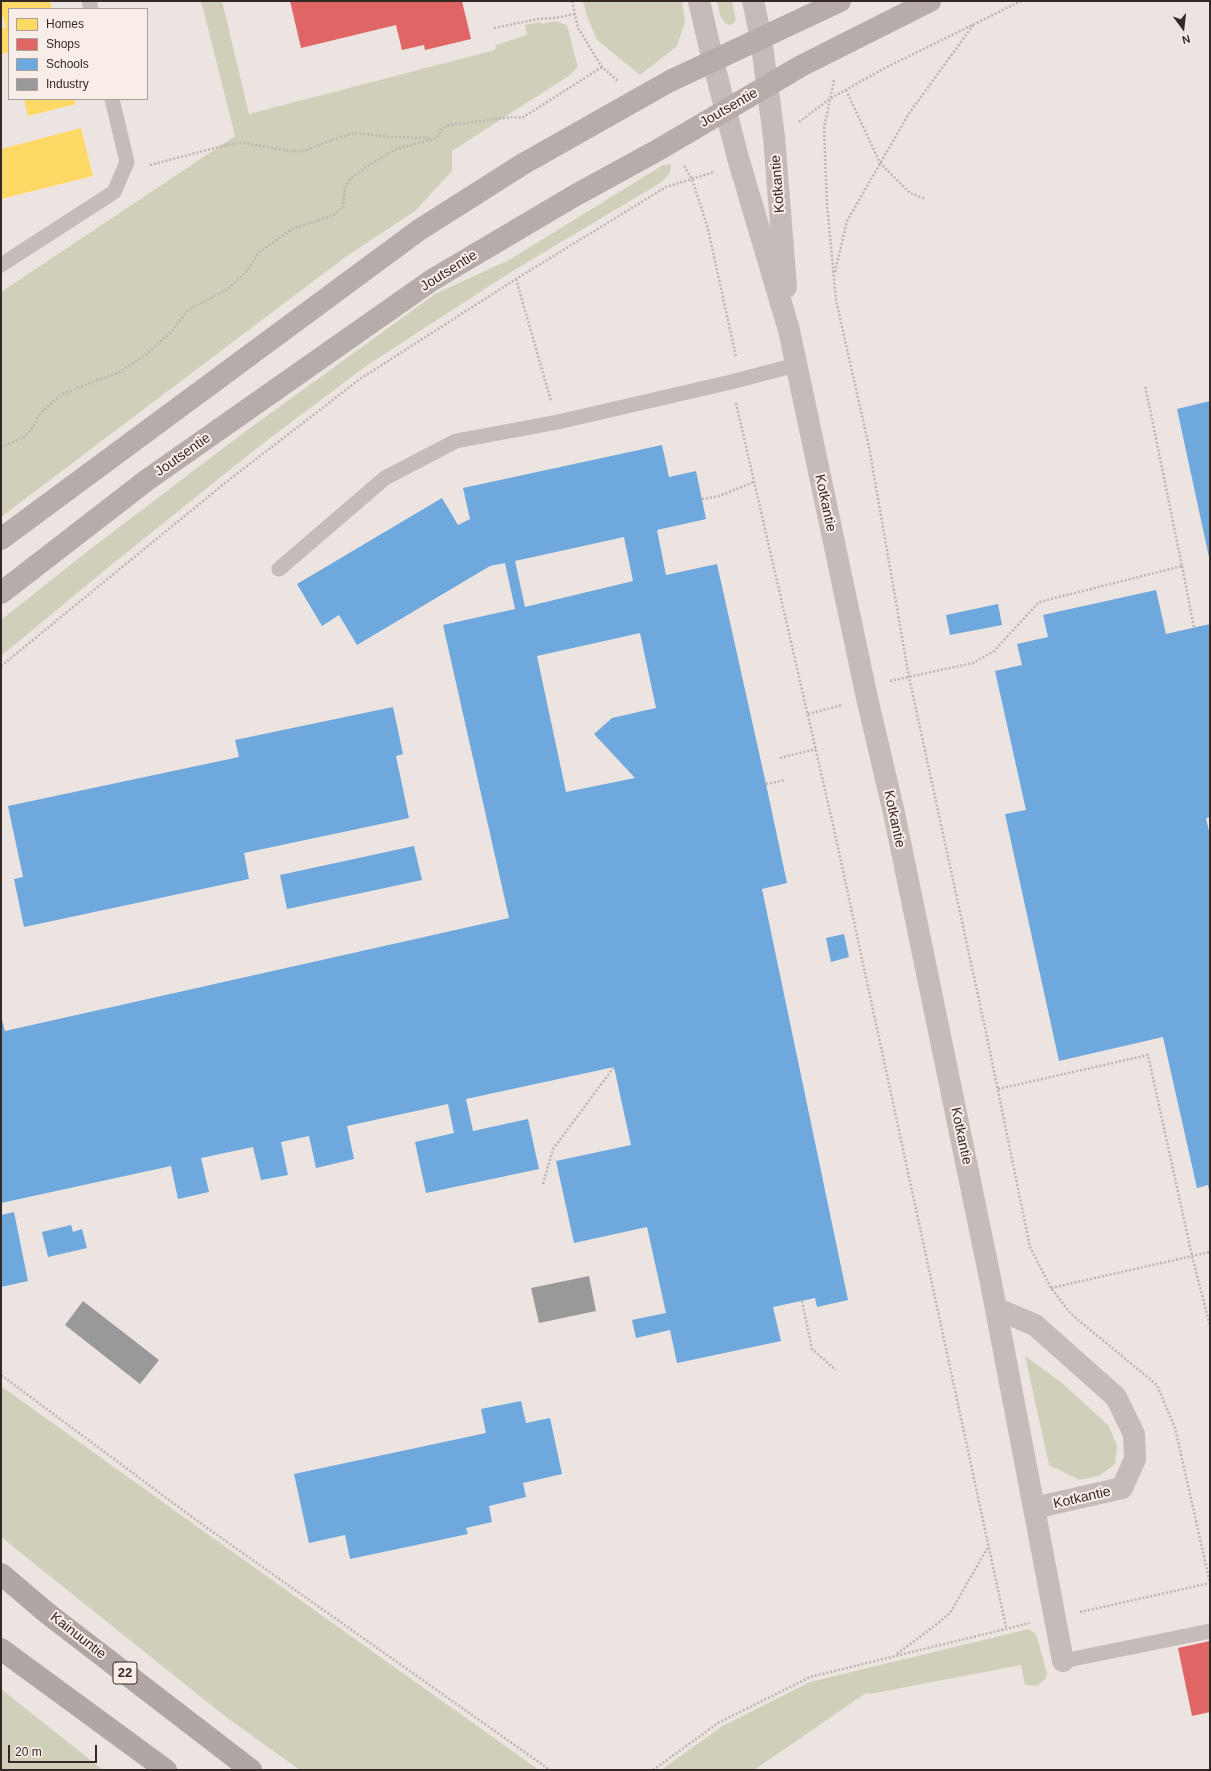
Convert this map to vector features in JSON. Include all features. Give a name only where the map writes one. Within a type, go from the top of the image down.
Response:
[{"type":"highway","name":"Kainuuntie","points":[[1,1574],[47,1613],[251,1770]]},
{"type":"highway","points":[[1,1649],[166,1770]]},
{"type":"main road","points":[[1,539],[419,230],[523,164],[670,80],[840,1]]},
{"type":"main road","name":"Joutsentie","points":[[1,593],[147,480],[432,280],[574,196],[767,86],[930,1]]},
{"type":"street","name":"Kotkantie","points":[[699,1],[738,158],[789,330],[867,698],[894,813],[997,1309],[1063,1661]]},
{"type":"street","name":"Kotkantie","points":[[753,1],[761,38],[774,137],[789,330]]},
{"type":"street","name":"Kotkantie","points":[[997,1309],[1035,1325],[1116,1397],[1134,1434],[1135,1459],[1122,1488],[1086,1498],[1034,1508]]},
{"type":"lane","points":[[1,265],[114,192],[127,162],[112,100]]},
{"type":"lane","points":[[279,569],[385,478],[456,441],[558,422],[731,382],[796,365]]},
{"type":"lane","points":[[1063,1661],[1210,1631]]},
{"type":"path","points":[[572,1],[578,28],[602,67],[639,98]]},
{"type":"path","points":[[774,137],[802,120],[831,98],[885,68],[1021,1]]},
{"type":"path","points":[[494,28],[538,19],[555,18],[575,14]]},
{"type":"path","points":[[834,276],[847,221],[908,115],[974,24]]},
{"type":"path","points":[[653,1770],[718,1723],[810,1676],[1006,1627],[1054,1618],[1210,1583],[1175,1428],[1157,1384],[1071,1314],[1051,1288],[1030,1248],[998,1089],[909,677],[869,447],[836,300],[827,204],[824,128],[834,78],[828,53]]},
{"type":"path","points":[[1,447],[25,437],[34,426],[40,413],[61,395],[120,372],[148,353],[172,331],[188,310],[228,289],[246,272],[259,252],[292,229],[334,215],[343,207],[345,188],[351,178],[396,148],[437,138],[441,130],[449,125],[513,117],[522,118],[602,67]]},
{"type":"path","points":[[846,90],[880,162],[910,193],[926,199]]},
{"type":"path","points":[[145,167],[230,144],[244,143],[291,151],[305,151],[337,138],[355,133],[391,137],[437,138]]},
{"type":"path","points":[[670,142],[692,179],[708,229],[739,370],[731,382],[816,749],[946,1340],[1006,1627]]},
{"type":"path","points":[[1,666],[225,483],[360,379],[516,279],[666,187],[713,173],[738,158]]},
{"type":"path","points":[[516,279],[558,422]]},
{"type":"path","points":[[1145,385],[1194,628]]},
{"type":"path","points":[[702,499],[719,496],[754,482]]},
{"type":"path","points":[[808,714],[867,698],[886,681],[973,662],[994,652],[1016,625],[1039,602],[1182,566]]},
{"type":"path","points":[[780,758],[816,749]]},
{"type":"path","points":[[766,784],[785,780]]},
{"type":"path","points":[[998,1089],[1148,1055],[1192,1256],[1210,1326]]},
{"type":"path","points":[[543,1184],[553,1149],[614,1068]]},
{"type":"path","points":[[1051,1288],[1210,1252]]},
{"type":"path","points":[[802,1301],[812,1349],[836,1370]]},
{"type":"path","points":[[1,1375],[196,1520],[550,1770]]},
{"type":"path","points":[[895,1655],[938,1624],[950,1613],[989,1547]]},
{"type":"green space","points":[[201,1],[222,1],[249,114],[495,50],[496,45],[527,35],[525,25],[541,22],[542,24],[555,21],[567,25],[577,68],[570,75],[452,151],[452,171],[415,211],[344,258],[1,517],[1,292],[235,136]]},
{"type":"green space","points":[[583,1],[682,1],[685,22],[677,46],[640,75],[597,40],[587,16]]},
{"type":"green space","points":[[717,1],[732,1],[736,20],[733,24],[729,25],[724,22],[720,15]]},
{"type":"green space","points":[[671,164],[670,173],[660,183],[511,272],[366,366],[257,448],[1,656],[1,620],[89,550],[246,431],[435,294],[509,260],[663,165]]},
{"type":"green space","points":[[1025,1356],[1062,1383],[1109,1426],[1117,1446],[1115,1464],[1099,1476],[1079,1480],[1049,1465]]},
{"type":"green space","points":[[1,1386],[539,1770],[300,1770],[226,1717],[1,1537]]},
{"type":"green space","points":[[1029,1629],[1036,1634],[1047,1673],[1046,1678],[1037,1686],[1025,1685],[1021,1665],[870,1694],[866,1693],[754,1770],[661,1770],[721,1727],[810,1682]]},
{"type":"green space","points":[[1,1689],[103,1770],[1,1770]]},
{"type":"building: Homes","points":[[1,1],[50,1],[52,8],[8,8],[8,52],[1,54],[1,29],[6,27],[3,17],[1,17]]},
{"type":"building: Homes","points":[[24,100],[74,100],[76,104],[28,116]]},
{"type":"building: Homes","points":[[81,128],[93,176],[1,199],[1,149]]},
{"type":"building: Shops","points":[[290,1],[462,1],[471,39],[425,50],[424,45],[402,50],[396,25],[301,48]]},
{"type":"building: Shops","points":[[1210,1641],[1210,1712],[1192,1716],[1178,1648]]},
{"type":"building: Schools","points":[[1210,401],[1210,557],[1209,557],[1177,409]]},
{"type":"building: Schools","points":[[662,445],[669,477],[696,471],[706,519],[657,530],[666,575],[717,564],[787,883],[762,889],[848,1300],[817,1307],[815,1298],[773,1307],[781,1341],[677,1363],[670,1330],[636,1338],[632,1320],[666,1313],[647,1227],[574,1243],[556,1161],[631,1145],[614,1067],[466,1099],[473,1131],[528,1119],[539,1169],[426,1193],[415,1142],[454,1133],[448,1104],[347,1126],[354,1159],[316,1168],[309,1136],[281,1142],[288,1175],[261,1180],[253,1147],[201,1158],[209,1192],[178,1199],[171,1166],[1,1203],[1,1016],[5,1031],[509,918],[443,625],[515,609],[505,563],[490,566],[357,645],[339,615],[322,626],[297,584],[442,498],[458,525],[470,519],[463,488]],"holes":[[[624,537],[633,581],[525,607],[515,561]],[[640,633],[656,708],[612,718],[594,734],[635,778],[566,792],[537,656]]]},
{"type":"building: Schools","points":[[1156,590],[1166,634],[1210,624],[1210,817],[1206,818],[1210,836],[1209,1190],[1208,1185],[1197,1188],[1163,1037],[1059,1061],[1005,814],[1026,810],[995,671],[1022,665],[1017,644],[1048,637],[1043,615]]},
{"type":"building: Schools","points":[[998,604],[1002,625],[950,635],[946,615]]},
{"type":"building: Schools","points":[[393,707],[403,754],[396,756],[409,818],[244,853],[249,879],[24,927],[14,879],[23,877],[8,806],[239,757],[235,740]]},
{"type":"building: Schools","points":[[414,846],[422,880],[287,909],[280,875]]},
{"type":"building: Schools","points":[[844,934],[849,957],[831,962],[826,938]]},
{"type":"building: Schools","points":[[14,1212],[28,1281],[1,1287],[1,1215]]},
{"type":"building: Schools","points":[[71,1225],[73,1232],[82,1229],[87,1248],[48,1257],[42,1232]]},
{"type":"building: Schools","points":[[521,1401],[526,1423],[550,1418],[562,1474],[523,1483],[526,1497],[489,1506],[492,1522],[466,1528],[468,1534],[350,1559],[345,1535],[309,1543],[294,1474],[486,1433],[481,1409]]},
{"type":"building: Industry","points":[[589,1276],[596,1311],[539,1323],[531,1288]]},
{"type":"building: Industry","points":[[83,1301],[159,1360],[140,1384],[65,1325]]}]
